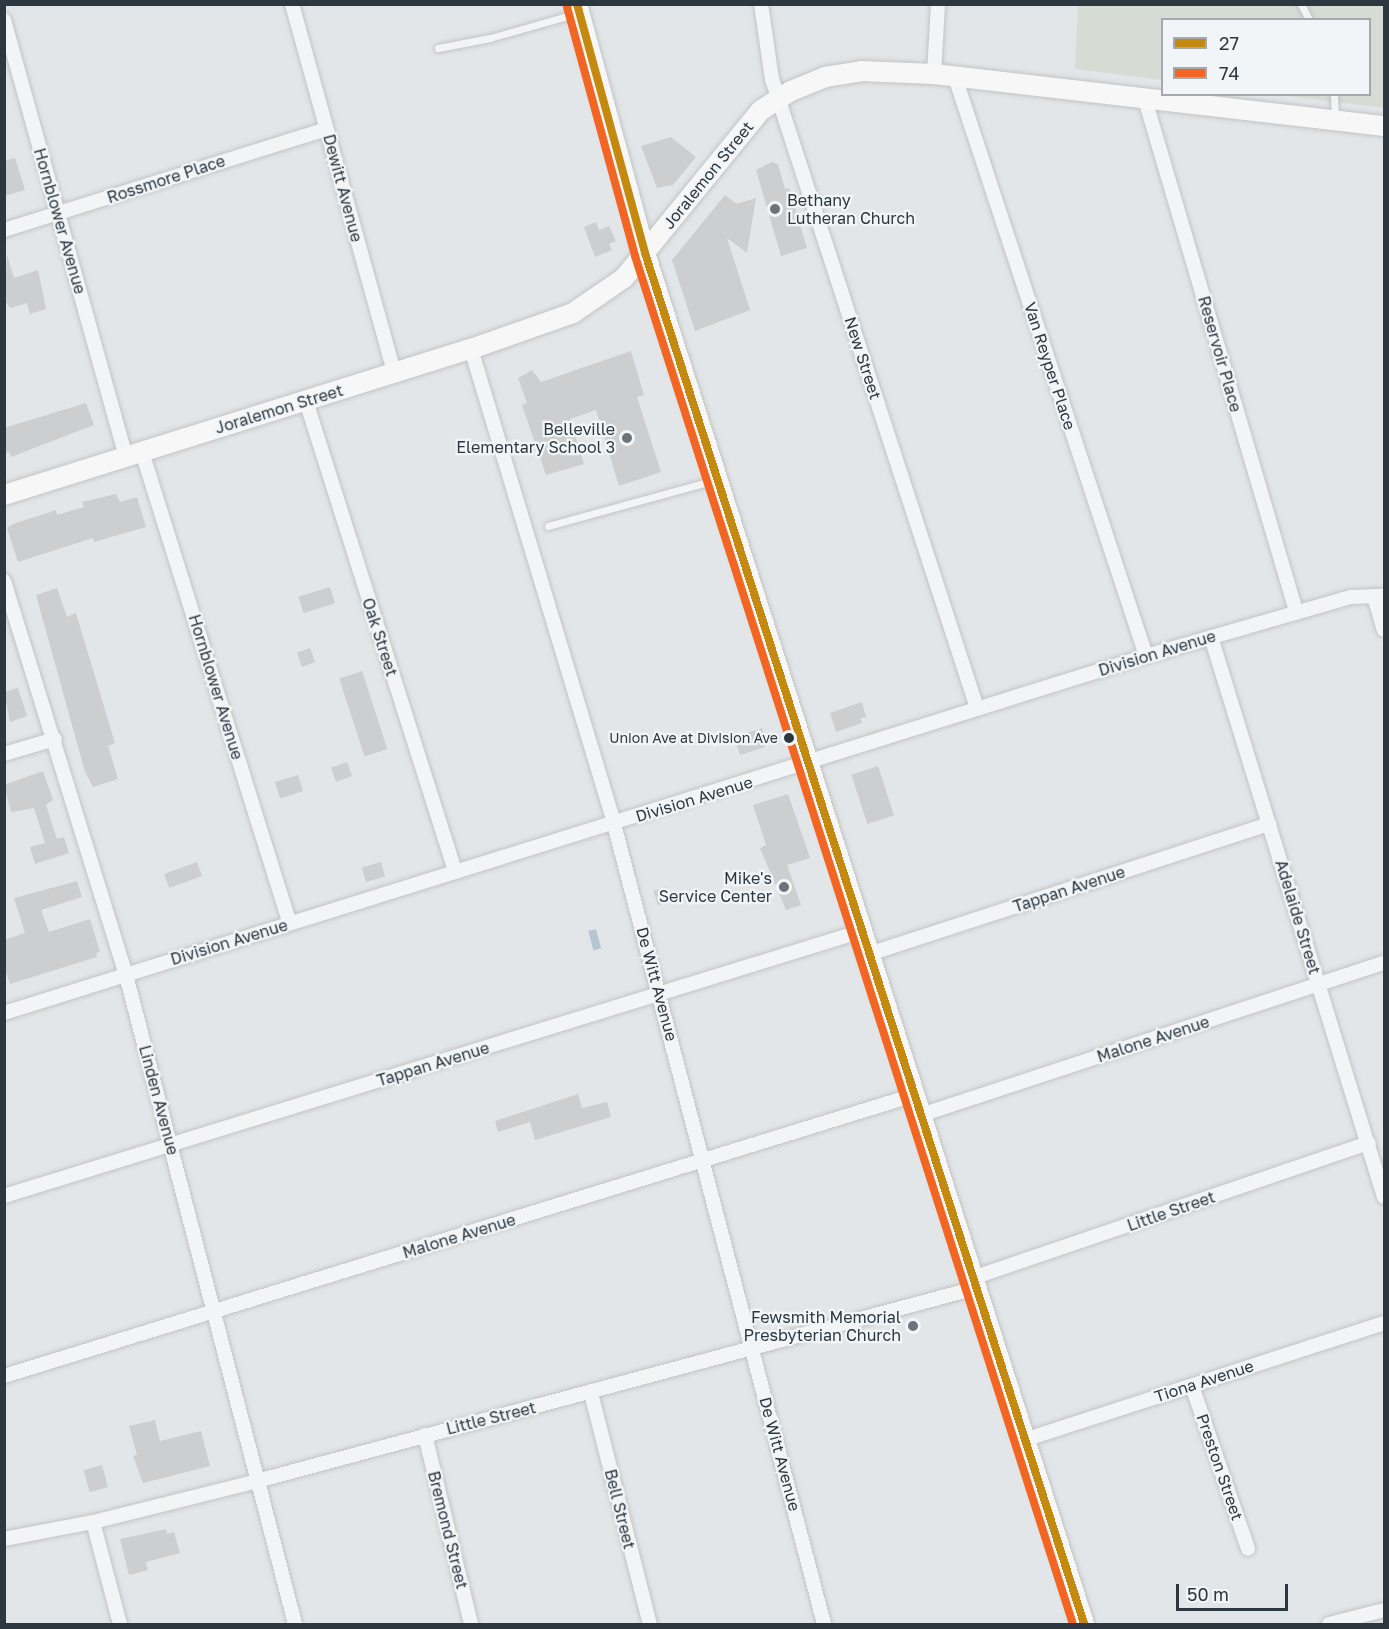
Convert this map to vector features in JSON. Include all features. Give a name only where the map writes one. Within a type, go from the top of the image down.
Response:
[{"type":"street","name":"Dewitt Avenue","points":[[292,4],[394,373]]},
{"type":"street","name":"New Street","points":[[760,4],[767,58],[778,99],[977,708]]},
{"type":"street","points":[[934,74],[938,4]]},
{"type":"street","points":[[578,8],[645,253],[1084,1624]]},
{"type":"street","name":"Hornblower Avenue","points":[[4,20],[58,213],[134,454],[290,923]]},
{"type":"street","name":"Joralemon Street","points":[[4,495],[471,349],[573,313],[611,289],[645,253],[745,126],[778,99],[807,83],[843,73],[934,74],[1144,96],[1384,126]]},
{"type":"street","name":"Van Reyper Place","points":[[955,77],[1146,656]]},
{"type":"street","name":"Reservoir Place","points":[[1144,96],[1296,611]]},
{"type":"street","name":"Rossmore Place","points":[[4,230],[327,129]]},
{"type":"street","name":"De Witt Avenue","points":[[471,349],[614,824],[824,1624]]},
{"type":"street","name":"Oak Street","points":[[306,401],[455,872]]},
{"type":"street","name":"Linden Avenue","points":[[4,581],[55,739],[126,975],[295,1624]]},
{"type":"street","points":[[1379,596],[1384,630]]},
{"type":"street","name":"Division Avenue","points":[[4,1013],[809,764],[977,708],[1146,656],[1296,611],[1351,597],[1379,596]]},
{"type":"street","name":"Adelaide Street","points":[[1211,637],[1318,984],[1370,1143],[1384,1197]]},
{"type":"street","points":[[4,754],[55,739]]},
{"type":"street","name":"Tappan Avenue","points":[[869,954],[1269,824]]},
{"type":"street","name":"Tappan Avenue","points":[[4,1196],[862,931]]},
{"type":"street","name":"Malone Avenue","points":[[921,1115],[1384,963]]},
{"type":"street","name":"Malone Avenue","points":[[4,1376],[914,1095]]},
{"type":"street","name":"Little Street","points":[[4,1539],[93,1522],[257,1481],[753,1348],[974,1283],[1370,1143]]},
{"type":"street","name":"Tiona Avenue","points":[[1024,1440],[1384,1323]]},
{"type":"street","name":"Preston Street","points":[[1192,1386],[1248,1549]]},
{"type":"street","name":"Bell Street","points":[[591,1393],[650,1624]]},
{"type":"street","name":"Bremond Street","points":[[425,1435],[471,1624]]},
{"type":"street","points":[[93,1522],[120,1624]]},
{"type":"street","points":[[1329,1624],[1384,1610]]},
{"type":"lane","points":[[1302,4],[1308,18]]},
{"type":"lane","points":[[438,48],[490,38],[578,8]]},
{"type":"lane","points":[[1334,96],[1335,120]]},
{"type":"lane","points":[[548,526],[718,479]]},
{"type":"shaded area","points":[[1078,5],[1384,5],[1384,108],[1289,96],[1371,96],[1371,18],[1161,18],[1161,80],[1075,69]]},
{"type":"shaded area","points":[[596,929],[601,948],[593,950],[588,931]]},
{"type":"building","points":[[671,137],[696,157],[673,185],[657,188],[641,146]]},
{"type":"building","points":[[15,158],[25,190],[4,196],[4,161]]},
{"type":"building","name":"Bethany Lutheran Church","points":[[772,162],[778,164],[785,189],[789,188],[807,248],[781,256],[756,170]]},
{"type":"building","points":[[725,195],[737,204],[756,198],[747,253],[727,238],[750,310],[695,331],[672,260]]},
{"type":"building","points":[[596,222],[599,230],[609,226],[616,241],[609,244],[612,250],[595,257],[584,227]]},
{"type":"building","points":[[7,255],[14,278],[38,270],[46,309],[30,314],[27,303],[10,308],[4,299]]},
{"type":"building","name":"Belleville Elementary School 3","points":[[631,351],[644,395],[637,397],[661,472],[619,486],[596,410],[570,419],[584,464],[546,475],[522,405],[527,403],[518,378],[532,370],[541,382]]},
{"type":"building","points":[[86,403],[94,425],[11,457],[9,452],[4,453],[4,428]]},
{"type":"building","points":[[116,494],[120,502],[137,497],[146,527],[94,542],[93,538],[18,562],[7,528],[56,510],[57,515],[84,507],[82,502]]},
{"type":"building","points":[[330,587],[335,603],[303,613],[298,597]]},
{"type":"building","points":[[57,588],[67,617],[76,613],[115,743],[108,746],[118,779],[93,787],[85,772],[36,595]]},
{"type":"building","points":[[310,648],[315,662],[302,667],[297,653]]},
{"type":"building","points":[[362,671],[387,749],[365,756],[339,678]]},
{"type":"building","points":[[18,688],[27,716],[10,722],[4,692]]},
{"type":"building","points":[[862,702],[866,717],[861,718],[862,723],[836,732],[830,713]]},
{"type":"building","points":[[762,728],[768,746],[740,755],[736,743],[740,742],[738,736]]},
{"type":"building","points":[[347,762],[352,776],[336,782],[331,768]]},
{"type":"building","points":[[878,766],[894,815],[867,824],[851,775]]},
{"type":"building","points":[[43,771],[53,800],[46,805],[57,839],[64,837],[69,853],[35,864],[30,847],[45,843],[34,808],[11,812],[4,785]]},
{"type":"building","points":[[298,775],[303,791],[280,798],[275,782]]},
{"type":"building","points":[[788,794],[810,858],[787,865],[801,905],[786,910],[760,848],[766,845],[753,805]]},
{"type":"building","points":[[197,862],[202,876],[169,888],[164,874]]},
{"type":"building","points":[[381,862],[385,876],[366,882],[362,868]]},
{"type":"building","points":[[77,881],[82,897],[41,910],[49,932],[90,919],[100,952],[96,953],[97,957],[10,984],[4,967],[4,940],[25,933],[14,898]]},
{"type":"building","points":[[667,887],[671,901],[658,905],[654,891]]},
{"type":"building","points":[[578,1094],[582,1108],[607,1102],[611,1117],[535,1140],[530,1122],[498,1132],[495,1121]]},
{"type":"building","points":[[155,1420],[160,1441],[201,1431],[210,1466],[143,1483],[133,1456],[137,1455],[129,1426]]},
{"type":"building","points":[[102,1465],[108,1487],[90,1492],[84,1470]]},
{"type":"building","points":[[166,1529],[167,1534],[174,1532],[180,1553],[146,1562],[148,1570],[129,1575],[120,1539]]},
{"type":"transit line","name":"27","points":[[577,4],[645,253],[1084,1624]]},
{"type":"transit line","name":"74","points":[[567,7],[635,256],[1073,1624]]},
{"type":"place","name":"Bethany Lutheran Church","points":[[775,209]]},
{"type":"place","name":"Belleville Elementary School 3","points":[[627,438]]},
{"type":"place","name":"Union Ave at Division Ave","points":[[789,738]]},
{"type":"place","name":"Mike's Service Center","points":[[784,887]]},
{"type":"place","name":"Fewsmith Memorial Presbyterian Church","points":[[913,1326]]}]
